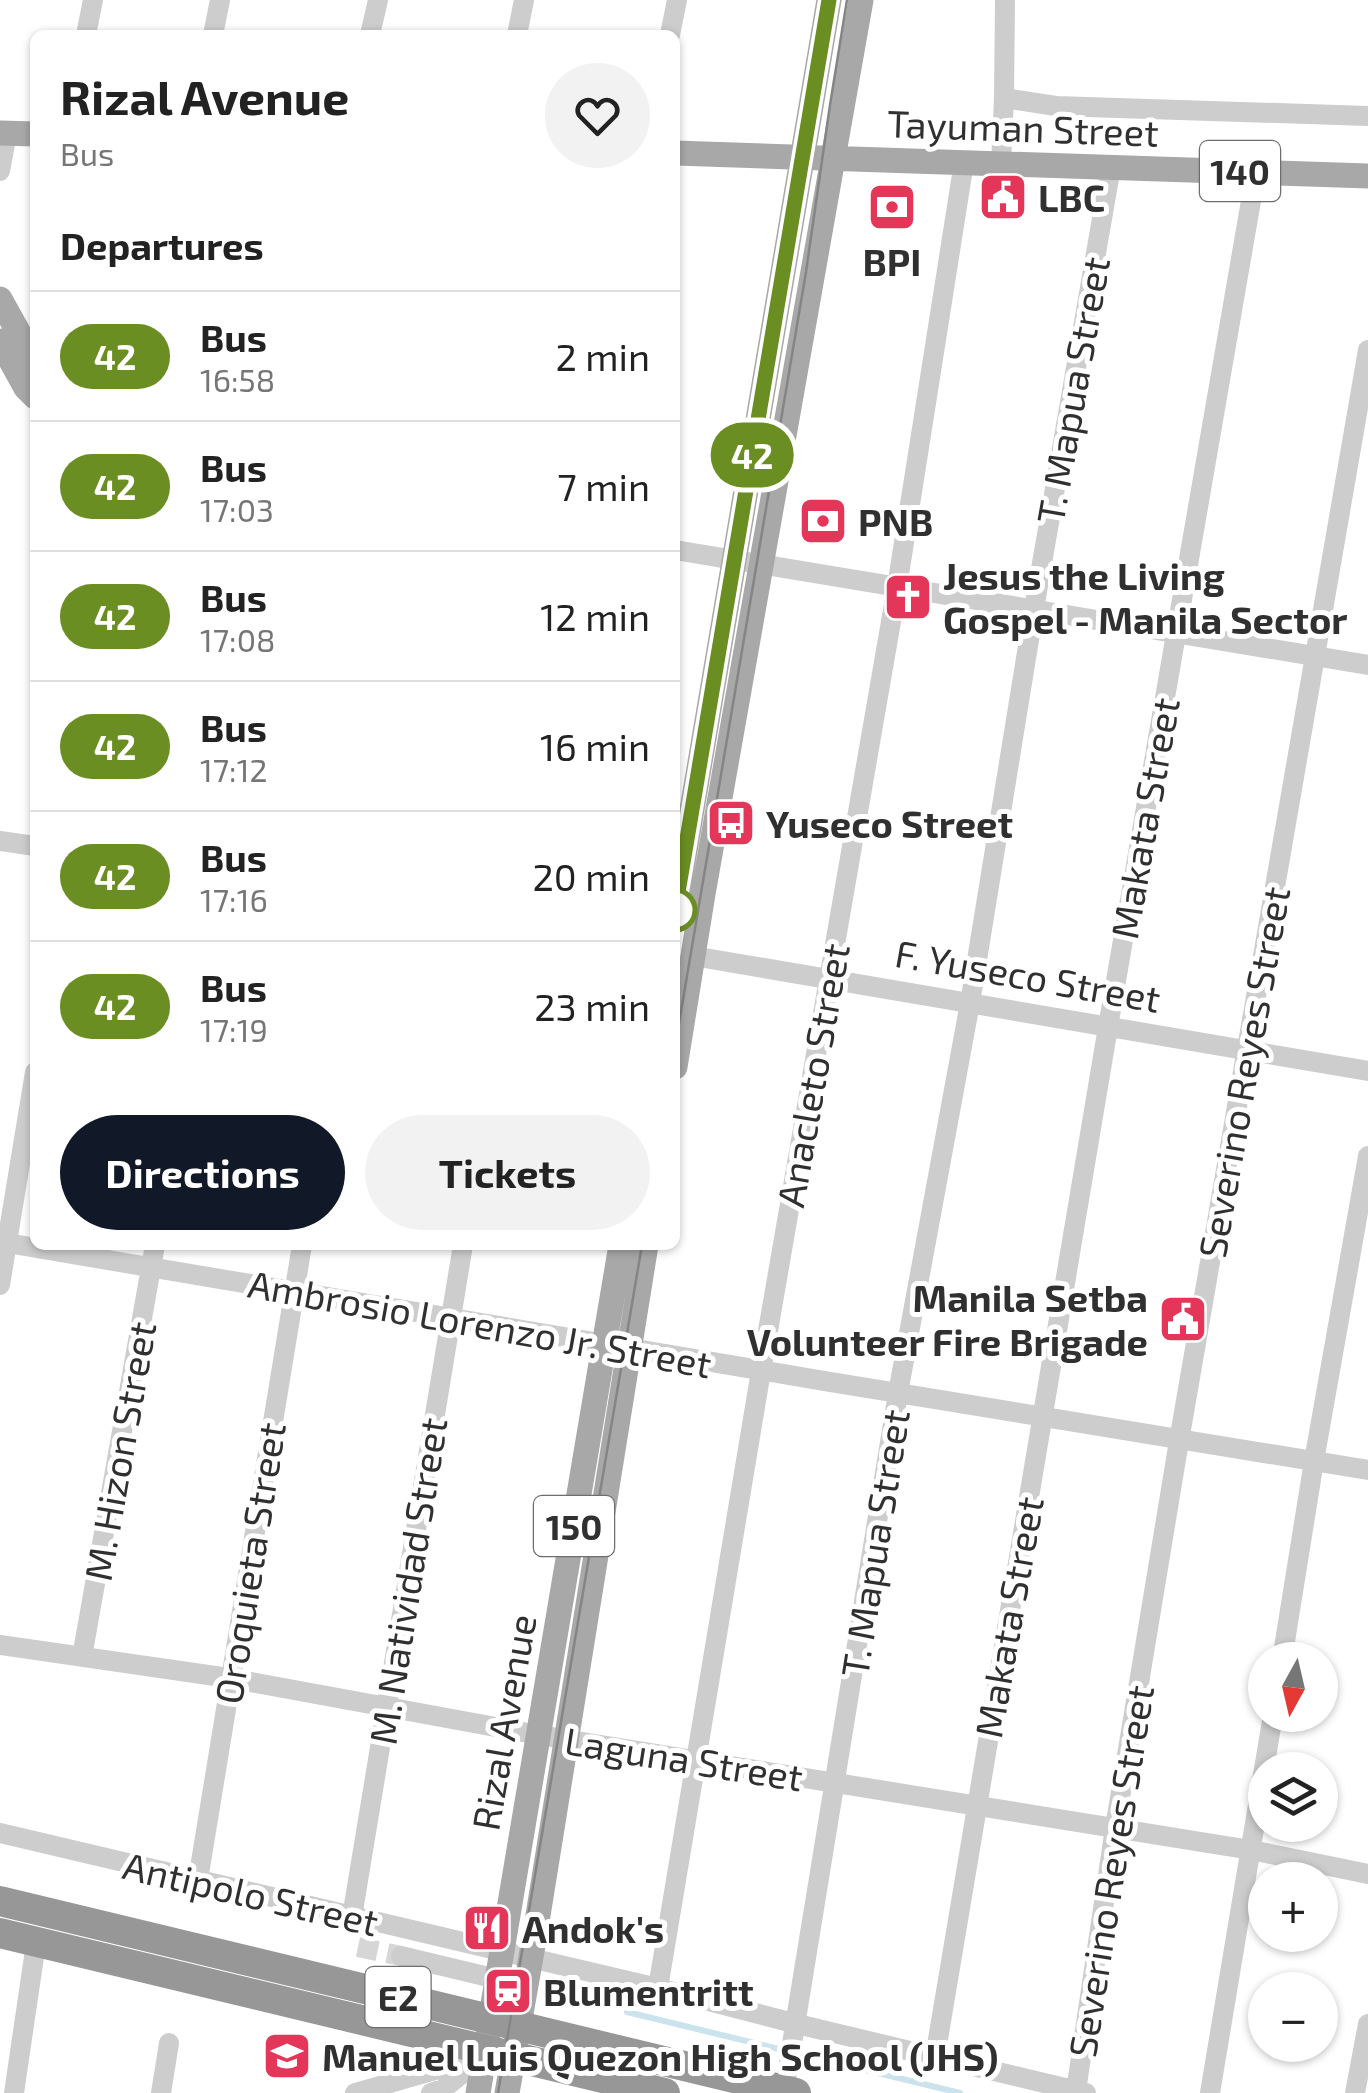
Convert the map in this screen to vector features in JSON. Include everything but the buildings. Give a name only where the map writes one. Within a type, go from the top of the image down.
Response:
[{"type":"highway","name":"E2","points":[[0,1901],[796,2093]]},
{"type":"highway","name":"E2","points":[[0,1933],[664,2093]]},
{"type":"main road","points":[[680,880],[829,0]]},
{"type":"main road","points":[[680,1004],[684,954],[762,564],[861,0]]},
{"type":"main road","points":[[4,133],[30,134]]},
{"type":"main road","name":"Tayuman Street","points":[[680,153],[1368,176]]},
{"type":"main road","points":[[0,299],[30,353]]},
{"type":"main road","points":[[0,341],[30,392]]},
{"type":"main road","name":"Rizal Avenue","points":[[507,2093],[538,1943],[566,1739],[617,1347],[621,1250]]},
{"type":"main road","name":"Rizal Avenue","points":[[478,2093],[539,1735],[617,1347],[645,1250]]},
{"type":"street","points":[[87,30],[94,0]]},
{"type":"street","points":[[214,30],[220,0]]},
{"type":"street","points":[[371,30],[378,0]]},
{"type":"street","points":[[518,30],[524,0]]},
{"type":"street","points":[[671,30],[677,0]]},
{"type":"street","points":[[1001,164],[1005,0]]},
{"type":"street","points":[[1004,98],[1056,106],[1368,116]]},
{"type":"street","points":[[0,171],[4,133]]},
{"type":"street","name":"Anacleto Street","points":[[658,1988],[897,586],[964,162]]},
{"type":"street","name":"T. Mapua Street","points":[[784,2093],[898,1393],[970,1003],[1112,167]]},
{"type":"street","name":"Makata Street","points":[[935,2057],[1256,172]]},
{"type":"street","name":"Severino Reyes Street","points":[[1081,2092],[1116,1828],[1178,1441],[1368,350]]},
{"type":"street","points":[[680,551],[1368,665]]},
{"type":"street","points":[[0,840],[30,845]]},
{"type":"street","name":"F. Yuseco Street","points":[[684,954],[1368,1071]]},
{"type":"street","points":[[0,1285],[2,1242],[30,1098]]},
{"type":"street","points":[[1285,1642],[1368,1156]]},
{"type":"street","name":"Ambrosio Lorenzo Jr. Street","points":[[2,1242],[30,1247]]},
{"type":"street","name":"Ambrosio Lorenzo Jr. Street","points":[[50,1250],[1368,1470]]},
{"type":"street","name":"M. Hizon Street","points":[[82,1657],[154,1250]]},
{"type":"street","name":"Oroquieta Street","points":[[198,1880],[301,1250]]},
{"type":"street","name":"M. Natividad Street","points":[[352,1917],[463,1250]]},
{"type":"street","name":"Laguna Street","points":[[0,1645],[230,1678],[539,1735],[1251,1850],[1368,1874]]},
{"type":"street","points":[[1210,2093],[1270,1732]]},
{"type":"street","name":"Antipolo Street","points":[[0,1833],[352,1917],[500,1966]]},
{"type":"street","points":[[0,1941],[635,2093]]},
{"type":"street","points":[[401,1956],[500,1966],[538,1943],[658,1988],[1081,2092]]},
{"type":"street","points":[[14,2093],[35,1950]]},
{"type":"street","points":[[391,1997],[490,2022]]},
{"type":"street","points":[[1355,2093],[1368,2024]]},
{"type":"street","points":[[160,2093],[169,2043]]},
{"type":"street","points":[[355,2093],[484,2056]]},
{"type":"street","points":[[430,2093],[443,2089],[484,2056]]},
{"type":"waterway","points":[[627,2012],[960,2093]]},
{"type":"tunnel","points":[[358,1947],[401,1956]]},
{"type":"tram line","points":[[680,1017],[806,272],[847,0]]},
{"type":"tram line","points":[[498,2093],[641,1250]]},
{"type":"bus line","name":"42","points":[[680,880],[829,0]]},
{"type":"place","name":"LBC","points":[[1003,197]]},
{"type":"place","name":"BPI","points":[[892,207]]},
{"type":"place","name":"PNB","points":[[823,521]]},
{"type":"place","name":"Jesus the Living Gospel - Manila Sector","points":[[908,597]]},
{"type":"place","name":"Yuseco Street","points":[[731,823]]},
{"type":"place","name":"Manila Setba Volunteer Fire Brigade","points":[[1183,1319]]},
{"type":"place","name":"Andok's","points":[[487,1928]]},
{"type":"place","name":"Blumentritt","points":[[508,1991]]},
{"type":"place","name":"Manuel Luis Quezon High School (JHS)","points":[[287,2056]]}]
